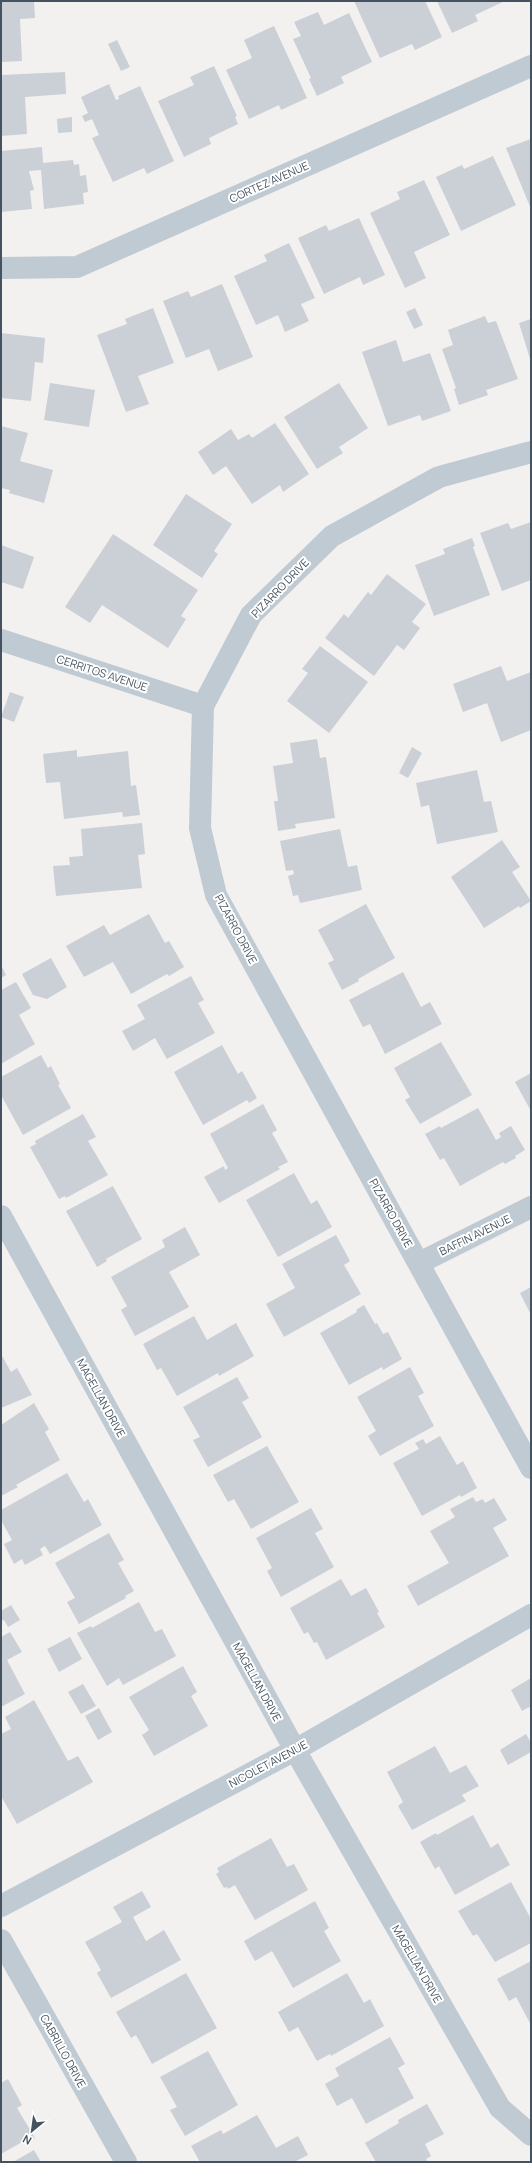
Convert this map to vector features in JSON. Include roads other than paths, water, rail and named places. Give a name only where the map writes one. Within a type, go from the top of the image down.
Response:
[{"type":"street","name":"CORTEZ AVENUE","points":[[1,268],[77,267],[531,66]]},
{"type":"street","name":"PIZARRO DRIVE","points":[[531,452],[439,477],[332,536],[251,616],[204,706],[200,828],[216,895],[531,1468]]},
{"type":"street","name":"CERRITOS AVENUE","points":[[1,640],[204,706]]},
{"type":"street","name":"BAFFIN AVENUE","points":[[419,1263],[531,1207]]},
{"type":"street","name":"MAGELLAN DRIVE","points":[[1,1216],[295,1750],[500,2108],[531,2135]]},
{"type":"street","name":"NICOLET AVENUE","points":[[1,1906],[295,1750],[531,1615]]},
{"type":"street","name":"CABRILLO DRIVE","points":[[1,1940],[126,2162]]}]
